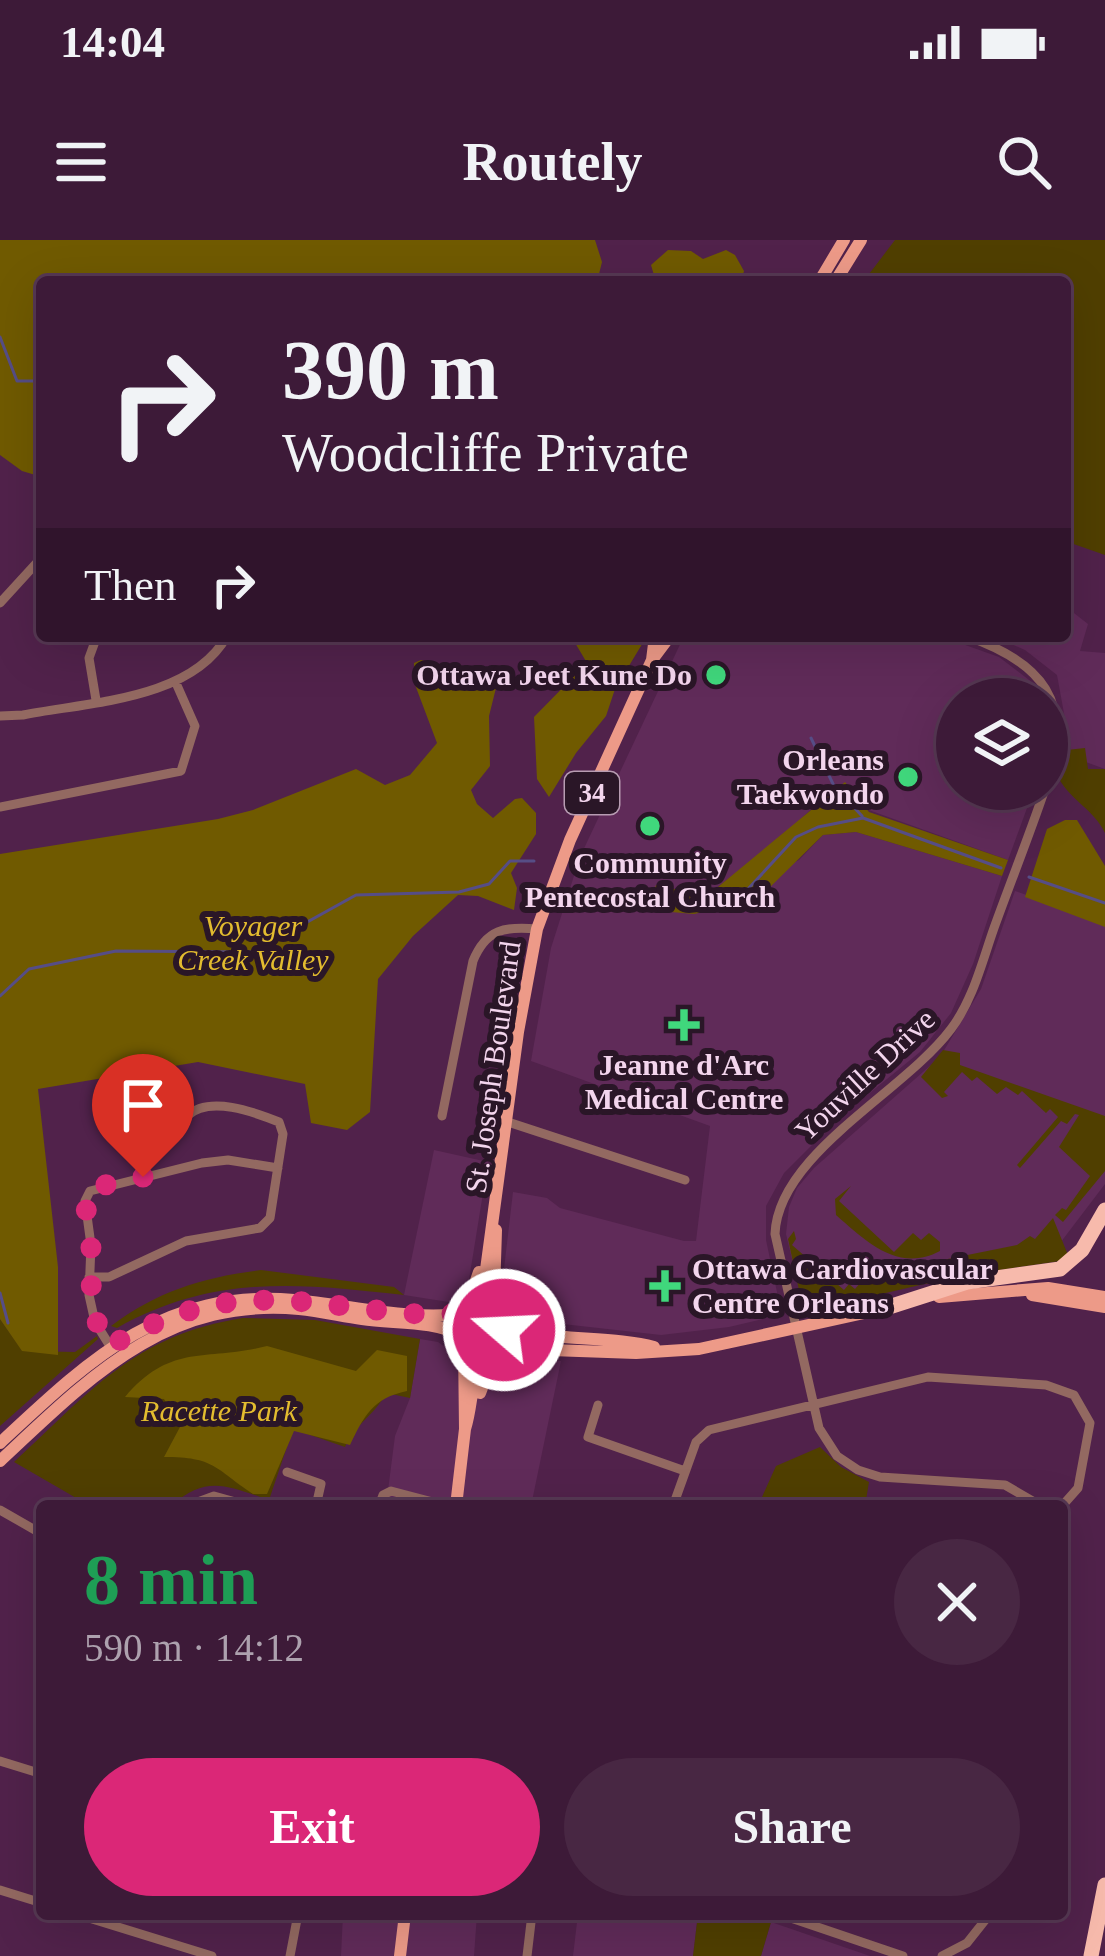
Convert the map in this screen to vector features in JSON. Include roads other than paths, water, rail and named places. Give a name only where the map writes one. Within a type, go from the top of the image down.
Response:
[{"type":"highway","points":[[892,1306],[967,1282],[1060,1269],[1078,1255],[1105,1210]]},
{"type":"highway","points":[[1091,1956],[1105,1885]]},
{"type":"main road","points":[[823,276],[844,240]]},
{"type":"main road","points":[[839,276],[861,240]]},
{"type":"main road","name":"St. Joseph Boulevard","points":[[652,660],[654,642]]},
{"type":"main road","name":"St. Joseph Boulevard","points":[[471,1311],[483,1292],[537,928],[570,840],[652,660],[666,642]]},
{"type":"main road","name":"St. Joseph Boulevard","points":[[495,1217],[494,1294],[500,1320]]},
{"type":"main road","points":[[451,1316],[471,1295],[487,1248]]},
{"type":"main road","points":[[0,1461],[114,1351],[181,1323],[226,1312],[299,1309],[438,1327],[474,1351],[511,1347],[668,1352],[717,1347],[968,1292],[1048,1288],[1105,1297]]},
{"type":"main road","points":[[1013,1291],[1105,1306]]},
{"type":"main road","points":[[0,1443],[114,1351],[173,1314],[233,1300],[294,1300],[451,1316],[487,1309],[526,1334],[613,1339],[668,1352]]},
{"type":"main road","name":"34","points":[[465,1429],[461,1323],[471,1311]]},
{"type":"main road","name":"34","points":[[453,1500],[477,1371],[502,1337],[500,1320]]},
{"type":"main road","points":[[471,1411],[493,1359],[511,1347]]},
{"type":"main road","points":[[400,1956],[405,1920]]},
{"type":"street","points":[[0,603],[36,564]]},
{"type":"street","points":[[95,642],[89,658],[96,700]]},
{"type":"street","points":[[0,716],[176,683],[207,664],[223,642]]},
{"type":"street","name":"Youville Drive","points":[[982,642],[1008,652],[1037,678]]},
{"type":"street","points":[[0,807],[181,772],[195,727],[176,683]]},
{"type":"street","name":"Youville Drive","points":[[1031,1500],[1005,1485],[880,1477],[858,1470],[827,1444],[813,1404],[776,1234],[778,1207],[802,1166],[928,1057],[954,1026],[975,984],[1037,810]]},
{"type":"street","points":[[442,1116],[480,944],[491,933],[508,927],[537,928]]},
{"type":"street","points":[[89,1277],[110,1277],[187,1241],[260,1228],[272,1211],[284,1130],[275,1119],[212,1105],[196,1108],[188,1116]]},
{"type":"street","points":[[508,1122],[685,1180]]},
{"type":"street","points":[[114,1351],[94,1316],[89,1277],[91,1245],[85,1201],[95,1187],[228,1160],[278,1168]]},
{"type":"street","points":[[675,1500],[696,1442],[709,1430],[928,1377],[1029,1382],[1069,1392],[1085,1408],[1090,1423],[1078,1488],[1067,1500]]},
{"type":"street","points":[[598,1405],[588,1437],[685,1471]]},
{"type":"street","points":[[287,1472],[321,1484],[317,1500]]},
{"type":"street","points":[[381,1500],[392,1491],[428,1500]]},
{"type":"street","points":[[0,1510],[36,1531]]},
{"type":"street","points":[[0,1761],[36,1772]]},
{"type":"street","points":[[0,1890],[36,1901]]},
{"type":"street","points":[[95,1920],[212,1956]]},
{"type":"street","points":[[290,1956],[297,1920]]},
{"type":"street","points":[[527,1956],[531,1920]]},
{"type":"street","points":[[797,1920],[903,1956]]},
{"type":"street","points":[[947,1955],[974,1937],[987,1920]]},
{"type":"waterway","points":[[0,337],[17,381],[36,381]]},
{"type":"waterway","points":[[811,738],[834,786],[862,816]]},
{"type":"waterway","points":[[658,901],[694,907],[725,902],[748,889],[796,837],[818,827],[863,818],[1001,868]]},
{"type":"waterway","points":[[0,996],[29,969],[116,951],[253,952],[356,895],[459,892],[489,884],[510,861],[534,861]]},
{"type":"waterway","points":[[1029,877],[1105,903]]},
{"type":"waterway","points":[[0,1293],[8,1323]]},
{"type":"place","name":"Ottawa Jeet Kune Do","points":[[716,675]]},
{"type":"place","name":"Orleans Taekwondo","points":[[908,777]]},
{"type":"place","name":"Community Pentecostal Church","points":[[650,826]]},
{"type":"place","name":"Jeanne d'Arc Medical Centre","points":[[684,1025]]},
{"type":"place","name":"Ottawa Cardiovascular Centre Orleans","points":[[665,1286]]},
{"type":"park label","name":"Voyager Creek Valley","points":[[253,943]]},
{"type":"park label","name":"Racette Park","points":[[219,1411]]}]
